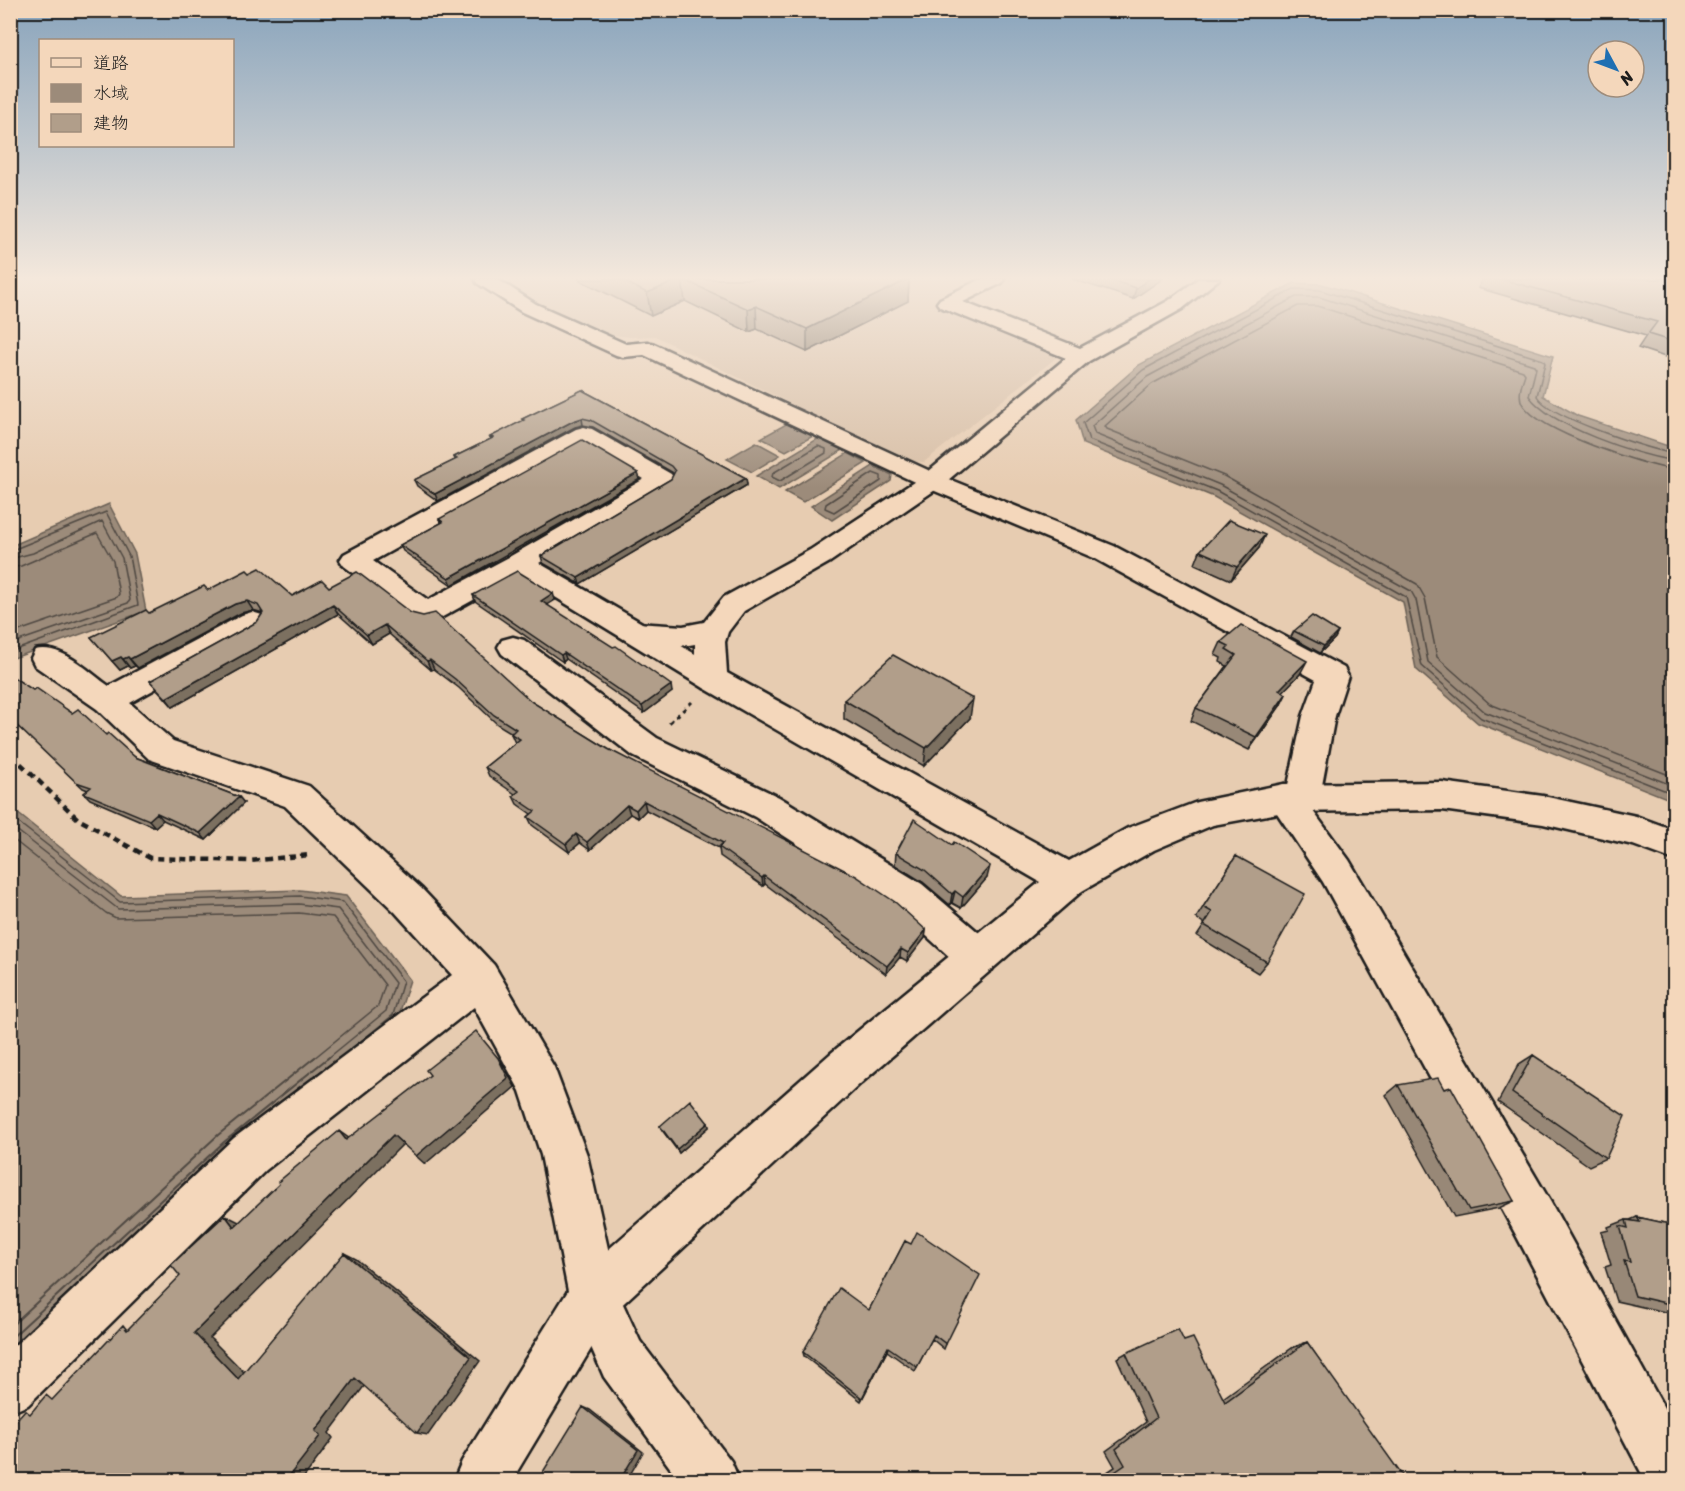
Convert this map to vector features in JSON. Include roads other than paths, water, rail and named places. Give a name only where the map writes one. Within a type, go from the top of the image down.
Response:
[{"type":"street","points":[[618,349],[623,351],[642,349]]},
{"type":"street","points":[[647,349],[932,481],[1104,552],[1334,676],[1294,797],[1533,1218],[1674,1480]]},
{"type":"street","points":[[1062,349],[1081,356]]},
{"type":"street","points":[[715,680],[708,655],[714,630],[734,604],[820,556],[932,481],[1081,356],[1095,349]]},
{"type":"street","points":[[584,434],[662,479],[601,515],[519,563],[427,614],[354,560],[584,434]]},
{"type":"street","points":[[519,563],[715,680],[1069,880]]},
{"type":"street","points":[[108,701],[252,622]]},
{"type":"street","points":[[636,633],[683,636],[714,630]]},
{"type":"street","points":[[513,647],[645,747],[767,807],[899,890],[978,957]]},
{"type":"street","points":[[46,658],[108,701],[161,750],[297,796],[408,900],[480,978],[539,1082],[564,1155],[594,1296],[622,1359],[712,1480]]},
{"type":"street","points":[[481,1480],[594,1296],[845,1070],[1069,880],[1141,839],[1209,812],[1294,797],[1442,796],[1543,810],[1636,831],[1674,845]]},
{"type":"street","points":[[10,1387],[250,1154],[480,978]]},
{"type":"water","points":[[1170,349],[1529,349],[1553,356],[1543,396],[1578,416],[1674,448],[1674,801],[1478,723],[1416,669],[1403,602],[1214,497],[1083,444],[1076,420],[1139,365]]},
{"type":"water","points":[[788,423],[813,436],[786,451],[761,438]]},
{"type":"water","points":[[819,438],[843,450],[779,489],[756,476]]},
{"type":"water","points":[[756,442],[780,455],[752,472],[727,459]]},
{"type":"water","points":[[848,453],[866,463],[803,502],[785,492]]},
{"type":"water","points":[[873,466],[892,475],[891,481],[832,520],[811,506]]},
{"type":"water","points":[[109,504],[135,554],[146,611],[11,659],[11,546]]},
{"type":"water","points":[[11,808],[121,896],[300,890],[346,896],[410,980],[398,1018],[11,1358]]}]
